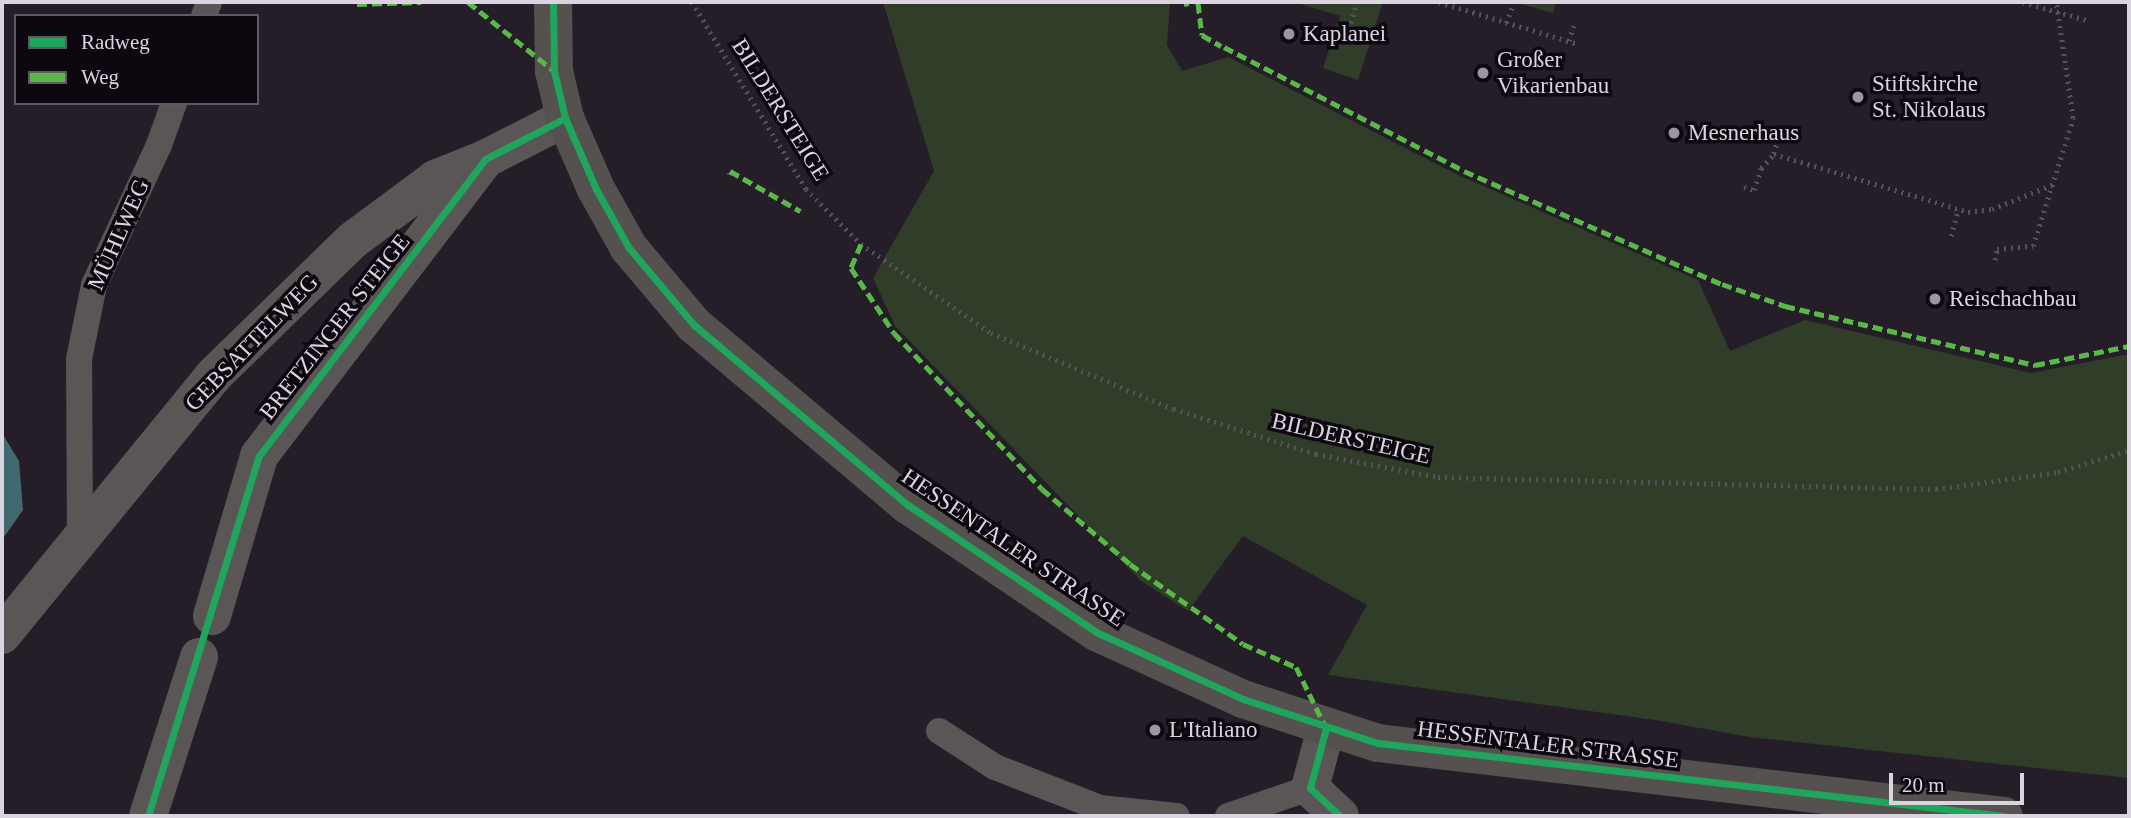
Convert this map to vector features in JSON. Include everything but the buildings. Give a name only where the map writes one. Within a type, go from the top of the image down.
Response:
[{"type":"main road","name":"HESSENTALER STRASSE","points":[[553,2],[554,71],[565,118],[596,189],[629,248],[694,325],[908,505],[1096,632],[1243,699],[1326,728],[1391,745],[2004,816]]},
{"type":"street","name":"BRETZINGER STEIGE","points":[[212,616],[260,456],[485,159],[565,118]]},
{"type":"street","name":"GEBSATTELWEG","points":[[2,635],[14,597],[80,538],[213,376],[353,240],[435,179],[485,159]]},
{"type":"street","points":[[148,816],[199,657]]},
{"type":"street","points":[[1326,728],[1310,788],[1340,816]]},
{"type":"lane","name":"MÜHLWEG","points":[[80,538],[79,359],[93,285],[159,145],[173,105]]},
{"type":"lane","points":[[939,731],[995,767],[1100,808],[1177,816]]},
{"type":"lane","points":[[1228,816],[1310,788]]},
{"type":"path","points":[[1333,39],[1344,43],[1357,2]]},
{"type":"path","points":[[1439,2],[1578,44]]},
{"type":"path","points":[[2022,2],[2090,21]]},
{"type":"path","points":[[1995,260],[1997,249],[2034,246],[2073,118],[2056,2]]},
{"type":"path","points":[[1506,23],[1513,4]]},
{"type":"path","points":[[1569,41],[1574,26]]},
{"type":"path","points":[[1744,187],[1754,190],[1761,168],[1774,154],[1781,132]]},
{"type":"path","points":[[1774,154],[1968,212],[1992,209],[2052,185]]},
{"type":"path","points":[[1951,236],[1958,209]]},
{"type":"green space","points":[[883,2],[1170,2],[1167,45],[1182,71],[1228,57],[1456,174],[1698,280],[1730,351],[1805,320],[2031,373],[2129,354],[2129,778],[1750,737],[1655,720],[1328,675],[1367,605],[1243,536],[1188,611],[1141,581],[895,326],[873,278],[934,171]]},
{"type":"green space","points":[[1294,2],[1383,2],[1358,80],[1323,68],[1340,16]]},
{"type":"green space","points":[[1514,2],[1556,2],[1553,13]]},
{"type":"water","points":[[2,433],[19,461],[23,510],[2,540]]},
{"type":"marked path","points":[[357,4],[421,2]]},
{"type":"marked path","points":[[468,2],[554,71]]},
{"type":"marked path","points":[[1186,2],[1187,6]]},
{"type":"marked path","points":[[1198,3],[1202,35],[1221,46]]},
{"type":"marked path","points":[[1224,47],[1464,171],[1722,284],[1785,306],[2035,365],[2129,346]]},
{"type":"marked path","points":[[730,171],[800,211]]},
{"type":"marked path","points":[[861,244],[851,268],[894,333],[1042,489],[1130,564],[1243,644],[1296,667],[1325,726]]},
{"type":"cycle path","points":[[553,2],[554,71],[565,118],[596,189],[629,248],[694,325],[908,505],[1096,632],[1243,699],[1378,743],[2004,816]]},
{"type":"cycle path","points":[[148,816],[259,456],[485,159],[565,118]]},
{"type":"cycle path","points":[[1326,728],[1310,788],[1340,816]]},
{"type":"place","name":"Kaplanei","points":[[1289,34]]},
{"type":"place","name":"Großer Vikarienbau","points":[[1483,73]]},
{"type":"place","name":"Stiftskirche St. Nikolaus","points":[[1858,97]]},
{"type":"place","name":"Mesnerhaus","points":[[1674,133]]},
{"type":"place","name":"Reischachbau","points":[[1935,299]]},
{"type":"place","name":"L'Italiano","points":[[1155,730]]}]
